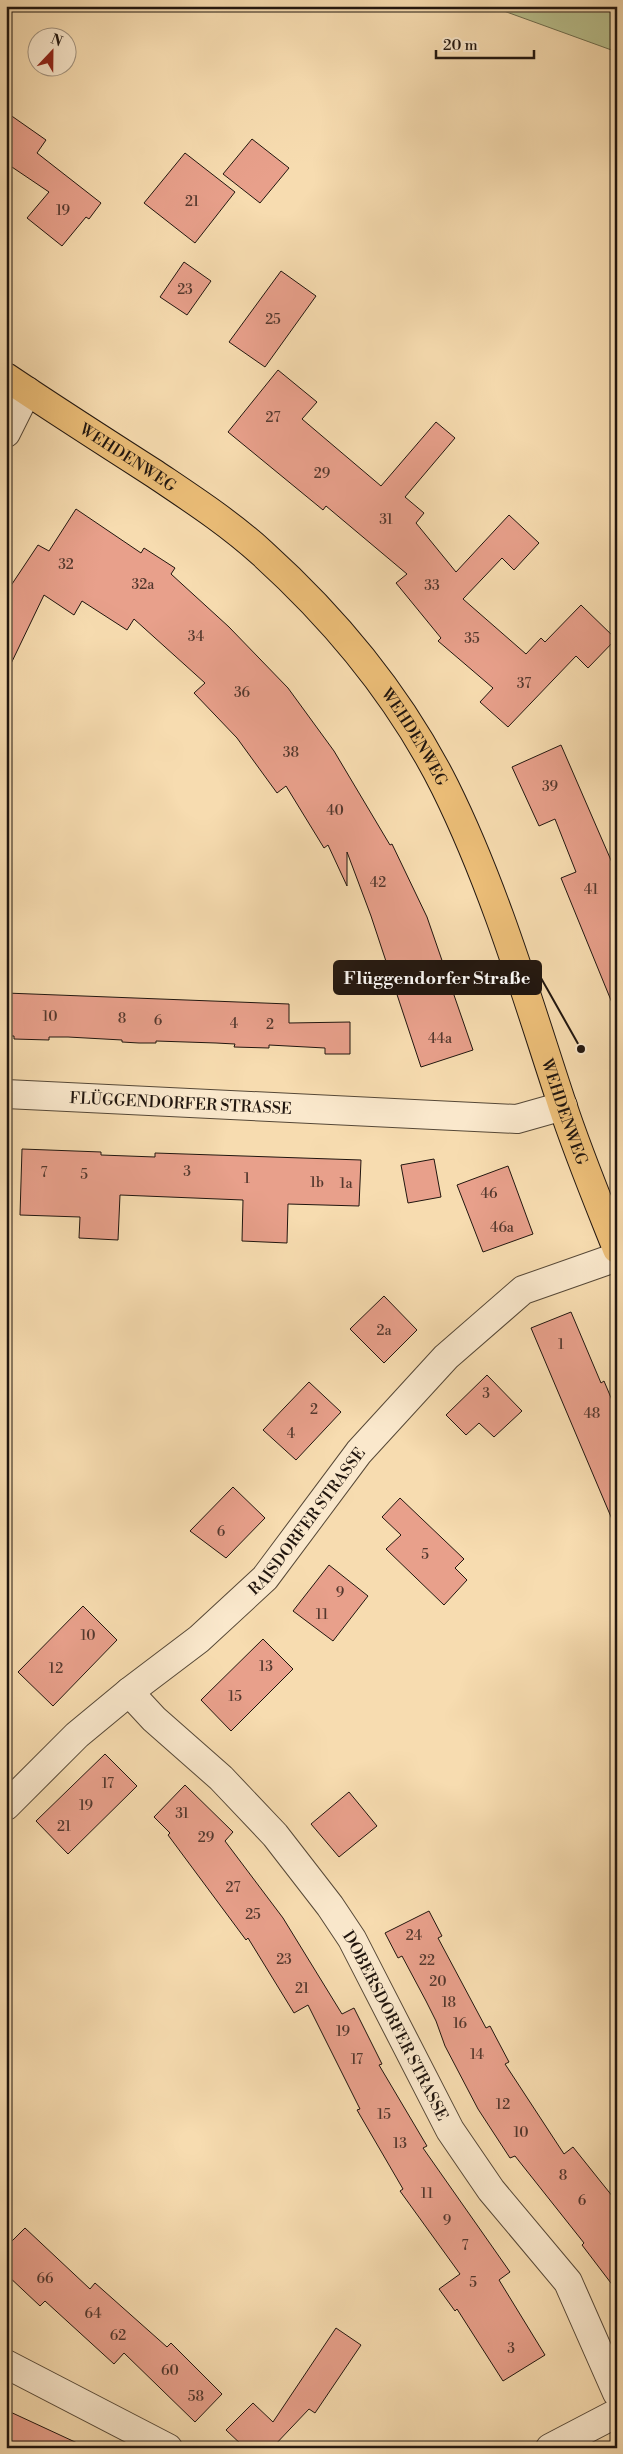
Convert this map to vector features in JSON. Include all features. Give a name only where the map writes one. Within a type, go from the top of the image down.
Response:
[{"type":"main road","name":"WEHDENWEG","points":[[16,384],[213,513],[260,551],[310,599],[360,657],[402,715],[444,785],[474,850],[537,1024],[563,1106],[617,1249]]},
{"type":"street","points":[[6,433],[16,384]]},
{"type":"street","name":"FLÜGGENDORFER STRASSE","points":[[6,1094],[517,1119],[563,1106]]},
{"type":"street","name":"RAISDORFER STRASSE","points":[[6,1806],[77,1735],[129,1692],[199,1639],[265,1578],[359,1452],[446,1357],[523,1290],[617,1256]]},
{"type":"street","name":"DOBERSDORFER STRASSE","points":[[129,1692],[154,1719],[220,1778],[274,1835],[330,1906],[352,1939],[450,2130],[491,2190],[568,2282],[617,2393]]},
{"type":"street","points":[[6,2364],[168,2448]]},
{"type":"street","points":[[550,2448],[617,2413]]},
{"type":"path","points":[[596,6],[617,13]]},
{"type":"green space","points":[[490,6],[617,6],[617,52]]},
{"type":"building","points":[[6,112],[46,140],[37,153],[101,203],[89,219],[86,217],[62,246],[27,218],[49,192],[6,163]]},
{"type":"building","points":[[252,139],[289,168],[260,203],[223,174]]},
{"type":"building","points":[[185,153],[235,192],[195,243],[144,203]]},
{"type":"building","points":[[184,262],[211,281],[187,315],[160,297]]},
{"type":"building","points":[[281,271],[316,296],[265,367],[229,342]]},
{"type":"building","points":[[278,370],[317,402],[302,419],[381,486],[436,422],[455,438],[405,497],[424,513],[416,523],[456,572],[509,515],[539,543],[514,570],[502,558],[463,599],[526,654],[541,638],[545,642],[581,605],[616,639],[588,668],[576,656],[508,727],[480,702],[493,688],[438,641],[441,638],[396,583],[407,574],[326,506],[323,510],[228,432]]},
{"type":"building","points":[[76,509],[141,553],[144,548],[175,568],[171,574],[229,627],[288,688],[334,751],[390,845],[392,844],[427,917],[473,1050],[421,1067],[371,916],[347,852],[347,886],[328,845],[324,848],[286,786],[277,793],[237,738],[194,693],[205,683],[134,619],[127,630],[82,601],[74,615],[44,595],[6,674],[6,593],[38,545],[49,551]]},
{"type":"building","points":[[561,745],[617,874],[617,1015],[561,878],[576,872],[555,819],[539,826],[512,767]]},
{"type":"building","points":[[6,993],[289,1004],[289,1023],[350,1022],[350,1054],[325,1054],[325,1048],[269,1045],[269,1048],[234,1047],[235,1044],[156,1041],[156,1043],[139,1043],[122,1042],[122,1040],[68,1037],[49,1037],[49,1040],[14,1039],[14,1036],[6,1036]]},
{"type":"building","points":[[22,1149],[101,1152],[101,1155],[155,1157],[155,1153],[361,1160],[359,1206],[288,1204],[287,1243],[242,1241],[243,1200],[120,1195],[118,1240],[79,1238],[80,1217],[20,1215]]},
{"type":"building","points":[[434,1159],[441,1197],[408,1203],[401,1165]]},
{"type":"building","points":[[508,1166],[533,1234],[483,1252],[457,1185]]},
{"type":"building","points":[[384,1296],[417,1330],[384,1363],[350,1329]]},
{"type":"building","points":[[571,1312],[601,1383],[604,1381],[617,1412],[617,1531],[531,1328]]},
{"type":"building","points":[[487,1375],[522,1411],[494,1437],[479,1423],[466,1435],[446,1415]]},
{"type":"building","points":[[309,1382],[341,1412],[296,1460],[263,1430]]},
{"type":"building","points":[[233,1487],[265,1518],[226,1558],[190,1531]]},
{"type":"building","points":[[400,1498],[464,1559],[455,1568],[467,1580],[444,1605],[386,1549],[401,1535],[382,1517]]},
{"type":"building","points":[[329,1565],[368,1596],[333,1641],[293,1611]]},
{"type":"building","points":[[83,1606],[117,1640],[53,1706],[18,1672]]},
{"type":"building","points":[[263,1639],[293,1669],[231,1731],[201,1700]]},
{"type":"building","points":[[105,1754],[137,1786],[68,1854],[36,1821]]},
{"type":"building","points":[[185,1785],[233,1832],[225,1841],[283,1918],[342,2014],[354,2008],[382,2064],[379,2065],[427,2146],[423,2148],[510,2272],[499,2280],[545,2355],[503,2381],[457,2309],[455,2311],[439,2289],[460,2274],[400,2191],[403,2189],[357,2110],[360,2109],[308,2005],[294,2013],[248,1938],[246,1940],[168,1835],[170,1833],[154,1817]]},
{"type":"building","points":[[349,1792],[377,1826],[339,1857],[311,1824]]},
{"type":"building","points":[[429,1911],[442,1936],[438,1938],[486,2028],[490,2026],[509,2062],[505,2064],[564,2154],[573,2147],[617,2202],[617,2291],[582,2245],[584,2243],[515,2156],[510,2158],[478,2109],[445,2046],[426,2001],[402,1956],[398,1958],[385,1933]]},
{"type":"building","points":[[25,2228],[90,2289],[95,2283],[167,2347],[171,2343],[222,2394],[195,2422],[124,2353],[114,2364],[45,2301],[40,2306],[6,2274],[6,2247]]},
{"type":"building","points":[[336,2328],[361,2345],[315,2413],[309,2409],[272,2448],[245,2448],[226,2430],[253,2403],[273,2422]]},
{"type":"building","points":[[6,2410],[88,2448],[6,2448]]},
{"type":"place","name":"Flüggendorfer Straße","points":[[581,1049]]}]
